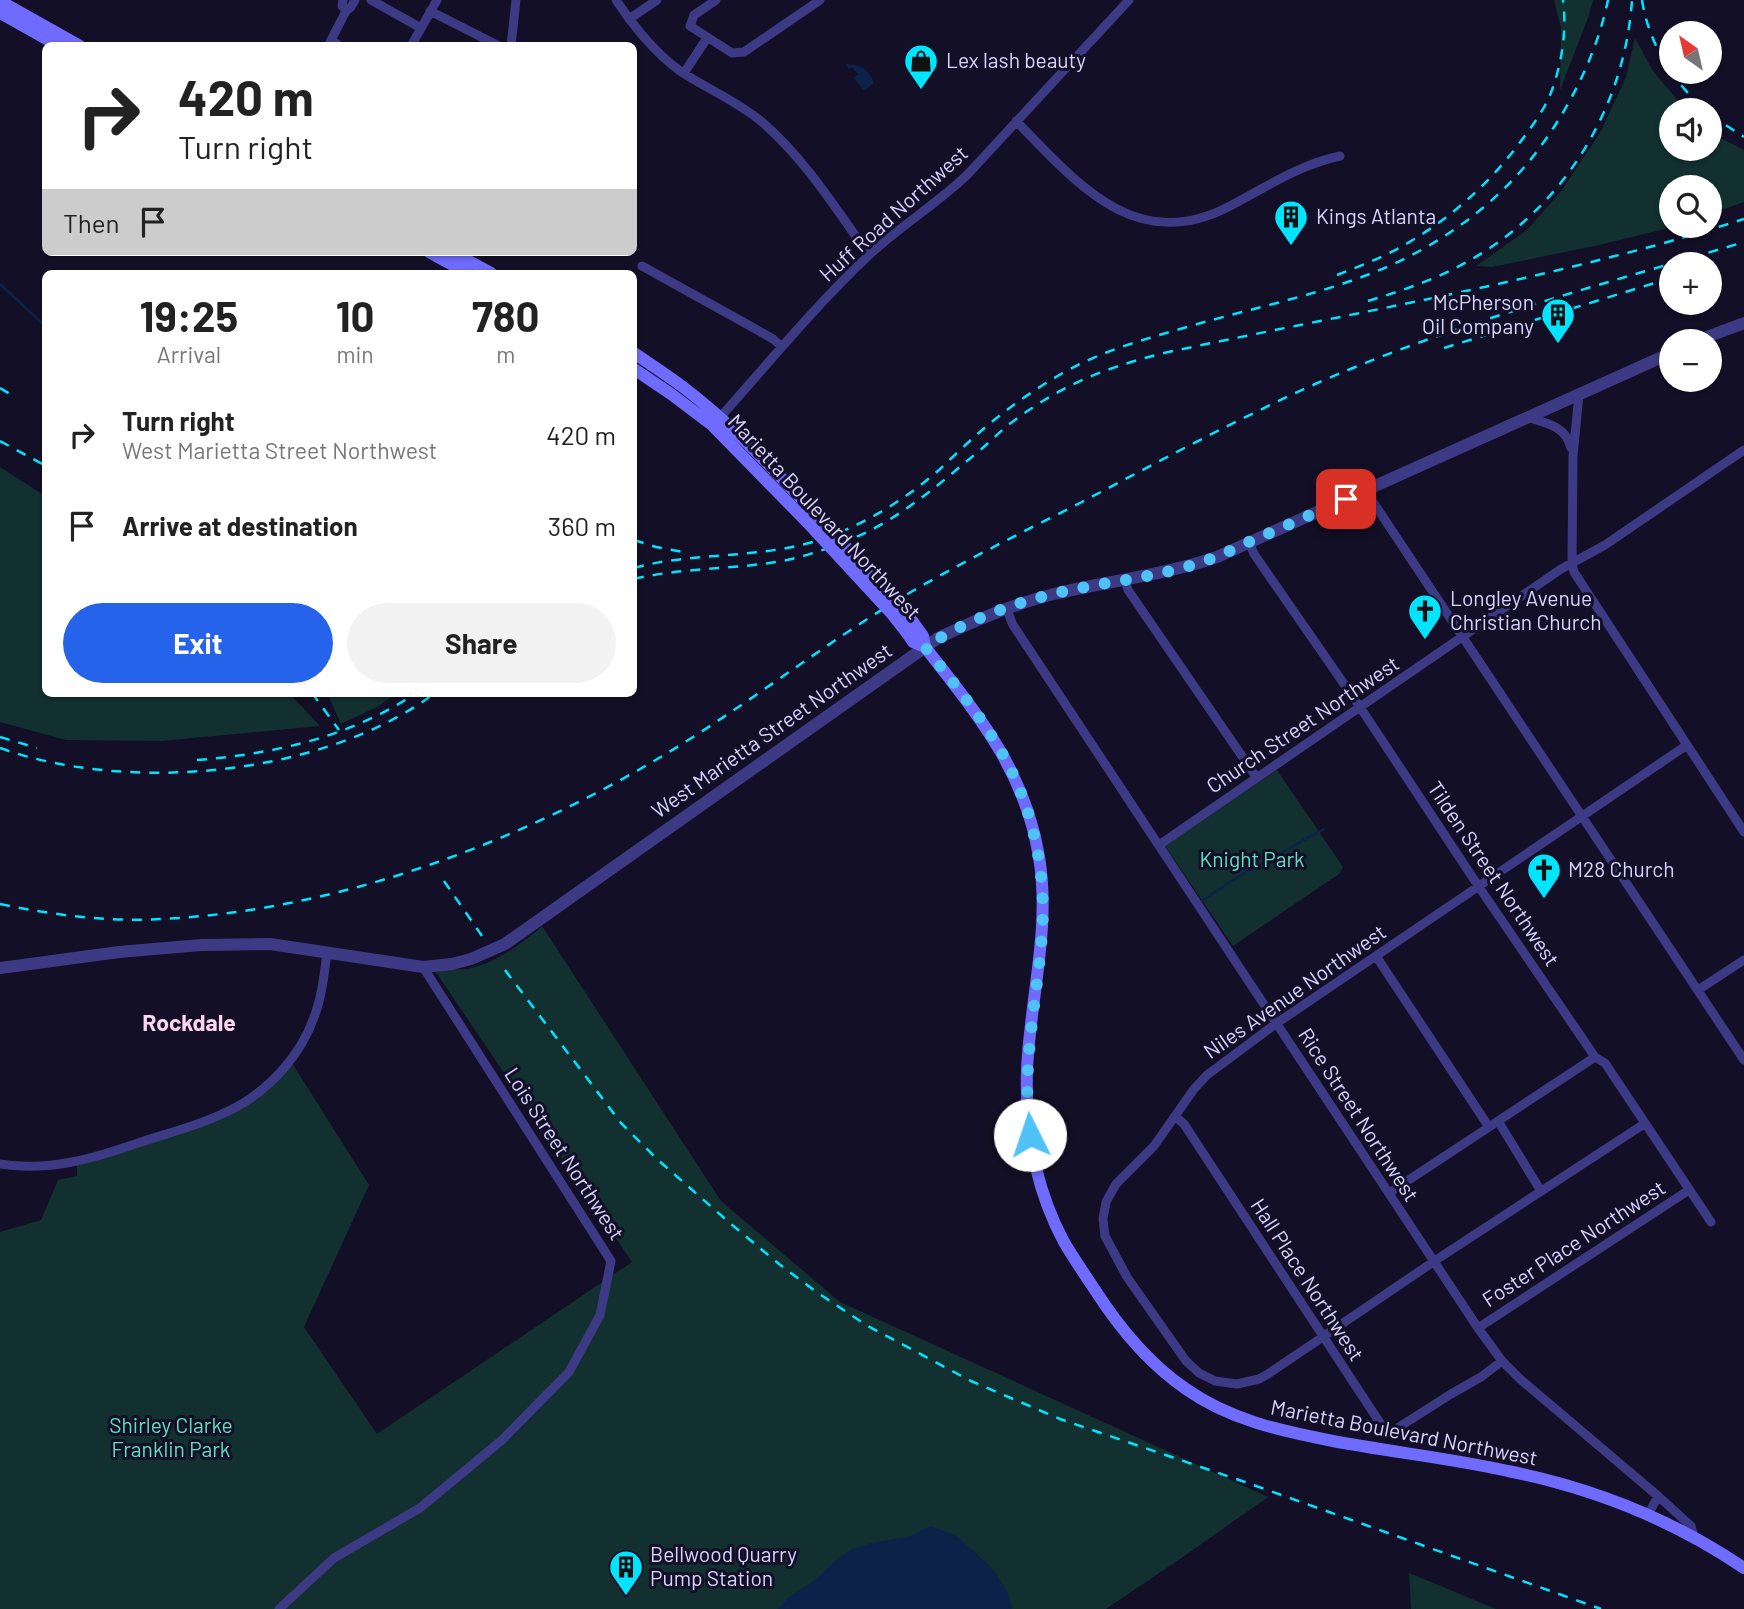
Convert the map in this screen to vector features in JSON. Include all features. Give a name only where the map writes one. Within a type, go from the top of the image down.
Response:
[{"type":"main road","points":[[0,1],[73,42]]},
{"type":"main road","points":[[0,13],[52,42]]},
{"type":"main road","points":[[437,256],[462,270]]},
{"type":"main road","points":[[459,256],[485,270]]},
{"type":"main road","points":[[637,355],[684,388],[715,422]]},
{"type":"main road","name":"Marietta Boulevard Northwest","points":[[637,371],[756,452],[811,518],[905,611],[914,642],[925,647],[1003,753],[1029,812],[1040,859],[1042,934],[1027,1069],[1032,1151],[1047,1204],[1065,1243],[1128,1337],[1156,1366],[1188,1391],[1224,1411],[1261,1426],[1366,1448],[1520,1473],[1591,1492],[1694,1537],[1744,1568]]},
{"type":"street","points":[[331,0],[351,7],[355,0]]},
{"type":"street","points":[[371,0],[421,28]]},
{"type":"street","points":[[413,42],[437,0]]},
{"type":"street","points":[[511,42],[516,0]]},
{"type":"street","points":[[616,0],[654,48],[684,73],[739,105],[776,134],[800,161],[869,255]]},
{"type":"street","points":[[629,19],[657,0]]},
{"type":"street","points":[[716,0],[694,15],[690,26],[732,53],[744,52],[820,0]]},
{"type":"street","name":"Huff Road Northwest","points":[[715,422],[838,285],[896,230],[957,185],[1129,0]]},
{"type":"street","points":[[329,42],[344,6]]},
{"type":"street","points":[[430,11],[491,42]]},
{"type":"street","points":[[684,73],[706,38]]},
{"type":"street","points":[[1016,121],[1099,200],[1127,214],[1161,222],[1183,221],[1210,215],[1303,167],[1340,156]]},
{"type":"street","points":[[642,266],[773,339],[782,347]]},
{"type":"street","points":[[1722,331],[1744,323]]},
{"type":"street","name":"West Marietta Street Northwest","points":[[0,968],[119,952],[201,945],[270,944],[424,967],[471,959],[505,944],[938,639],[1006,608],[1053,594],[1191,566],[1659,358]]},
{"type":"street","points":[[1579,394],[1573,456],[1574,572],[1744,832]]},
{"type":"street","points":[[1527,417],[1563,432],[1570,441],[1573,456]]},
{"type":"street","name":"Church Street Northwest","points":[[1159,845],[1562,569],[1605,545],[1744,450]]},
{"type":"street","points":[[1365,490],[1744,1060]]},
{"type":"street","name":"Tilden Street Northwest","points":[[1249,542],[1254,554],[1360,707],[1479,887],[1595,1057],[1605,1063],[1711,1222]]},
{"type":"street","points":[[1125,580],[1128,590],[1257,778]]},
{"type":"street","name":"Rice Street Northwest","points":[[1006,608],[1013,625],[1502,1362],[1691,1526],[1694,1537]]},
{"type":"street","name":"Niles Avenue Northwest","points":[[1644,1124],[1259,1379],[1237,1384],[1215,1381],[1199,1373],[1186,1361],[1127,1277],[1105,1236],[1103,1219],[1106,1202],[1116,1184],[1154,1146],[1207,1075],[1277,1023],[1687,745]]},
{"type":"street","points":[[0,1164],[46,1166],[96,1157],[222,1115],[245,1102],[283,1070],[310,1029],[318,1007],[327,952]]},
{"type":"street","points":[[1376,956],[1489,1127]]},
{"type":"street","points":[[1698,990],[1744,960]]},
{"type":"street","name":"Lois Street Northwest","points":[[279,1609],[334,1558],[420,1508],[502,1440],[569,1372],[600,1315],[611,1261],[424,967]]},
{"type":"street","points":[[1389,1193],[1595,1057]]},
{"type":"street","name":"Hall Place Northwest","points":[[1175,1117],[1184,1124],[1382,1426],[1389,1430],[1396,1429],[1502,1362]]},
{"type":"street","points":[[1498,1121],[1541,1191]]},
{"type":"street","name":"Foster Place Northwest","points":[[1478,1328],[1689,1190]]},
{"type":"street","points":[[1648,1515],[1658,1496]]},
{"type":"green space","points":[[1554,0],[1593,0],[1560,90],[1561,28]]},
{"type":"green space","points":[[1635,38],[1659,78],[1659,84],[1664,84],[1676,98],[1659,98],[1659,161],[1722,161],[1722,139],[1744,150],[1744,202],[1722,210],[1722,175],[1659,175],[1659,230],[1492,267],[1476,266],[1527,230],[1562,190],[1601,131],[1626,77]]},
{"type":"green space","points":[[0,467],[42,494],[42,697],[293,697],[320,726],[162,741],[66,740],[0,722]]},
{"type":"green space","points":[[329,697],[391,697],[379,706],[341,724]]},
{"type":"green space","name":"Knight Park","points":[[1277,770],[1343,867],[1339,874],[1233,946],[1165,846]]},
{"type":"green space","name":"Shirley Clarke Franklin Park","points":[[542,926],[721,1201],[840,1302],[1268,1497],[1106,1609],[0,1609],[0,1232],[41,1220],[58,1180],[77,1176],[77,1159],[205,1126],[292,1063],[369,1185],[304,1327],[377,1434],[632,1262],[433,968],[462,969],[481,965],[509,951]]},
{"type":"green space","points":[[1409,1573],[1496,1609],[1411,1609]]},
{"type":"water","points":[[845,64],[863,68],[874,83],[864,91],[854,78],[858,74]]},
{"type":"water","points":[[930,1526],[957,1536],[995,1571],[1009,1596],[1012,1609],[778,1609],[788,1598],[815,1580],[852,1549],[910,1536]]},
{"type":"waterway","points":[[0,284],[42,323]]},
{"type":"waterway","points":[[1200,902],[1241,875],[1324,829]]},
{"type":"railway","points":[[1337,275],[1389,253],[1439,223],[1469,198],[1509,156],[1538,117],[1552,90],[1563,46],[1563,0]]},
{"type":"railway","points":[[637,567],[683,559],[784,549],[833,535],[876,515],[902,498],[939,470],[1010,408],[1082,363],[1155,336],[1347,282],[1420,251],[1445,236],[1491,201],[1531,159],[1577,88],[1598,36],[1608,0]]},
{"type":"railway","points":[[1368,301],[1422,283],[1472,259],[1505,237],[1535,211],[1562,182],[1603,115],[1617,78],[1627,39],[1632,0]]},
{"type":"railway","points":[[1642,0],[1656,46],[1672,74],[1693,98]]},
{"type":"railway","points":[[1722,123],[1744,137]]},
{"type":"railway","points":[[637,578],[787,560],[838,545],[897,515],[1033,407],[1086,378],[1124,364],[1164,353],[1556,271],[1744,219]]},
{"type":"railway","points":[[0,904],[60,914],[121,919],[161,919],[226,913],[292,903],[358,887],[486,844],[547,817],[664,755],[848,631],[932,580],[1258,411],[1317,383],[1436,336],[1744,242]]},
{"type":"railway","points":[[1444,348],[1659,282]]},
{"type":"railway","points":[[0,388],[15,397]]},
{"type":"railway","points":[[0,441],[42,464]]},
{"type":"railway","points":[[637,541],[688,553]]},
{"type":"railway","points":[[315,697],[339,730]]},
{"type":"railway","points":[[197,760],[254,753],[311,741],[365,721],[409,697]]},
{"type":"railway","points":[[0,748],[51,762],[107,770],[165,773],[224,769],[283,759],[338,743],[390,721],[429,697]]},
{"type":"railway","points":[[0,737],[37,748]]},
{"type":"railway","points":[[444,881],[482,936]]},
{"type":"railway","points":[[505,970],[621,1123],[658,1160],[779,1264],[866,1325],[971,1381],[1060,1419],[1601,1609]]},
{"type":"place","name":"Lex lash beauty","points":[[921,91]]},
{"type":"place","name":"Kings Atlanta","points":[[1291,247]]},
{"type":"place","name":"McPherson Oil Company","points":[[1558,345]]},
{"type":"place","name":"Longley Avenue Christian Church","points":[[1425,641]]},
{"type":"place","name":"M28 Church","points":[[1544,900]]},
{"type":"place","name":"Bellwood Quarry Pump Station","points":[[626,1597]]},
{"type":"district","name":"Rockdale","points":[[189,1023]]},
{"type":"route","points":[[1030,1135],[1027,1069],[1042,934],[1040,859],[1029,812],[1003,753],[925,647],[976,620],[1006,608],[1053,594],[1191,566],[1346,499]]}]
